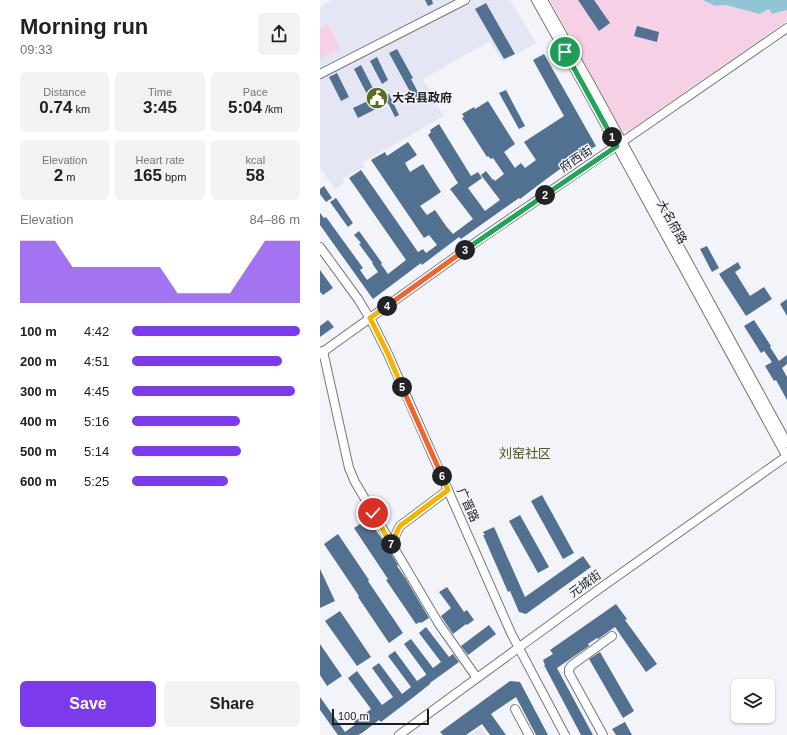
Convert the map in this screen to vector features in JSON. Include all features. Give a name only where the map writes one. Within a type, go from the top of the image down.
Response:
[{"type":"street","points":[[320,74],[465,0]]},
{"type":"street","name":"大名府路","points":[[536,0],[620,144],[787,443]]},
{"type":"street","name":"大名府路","points":[[543,0],[787,456]]},
{"type":"street","name":"府西街","points":[[322,352],[479,240],[787,28]]},
{"type":"street","name":"广晋路","points":[[320,247],[370,318],[388,354],[508,626],[565,735]]},
{"type":"street","points":[[322,352],[349,468],[355,482],[439,624],[477,678]]},
{"type":"street","name":"元城街","points":[[399,735],[599,589],[787,456]]},
{"type":"street","points":[[392,544],[400,526],[448,490]]},
{"type":"street","points":[[603,735],[569,673],[569,669],[572,665],[612,636]]},
{"type":"street","points":[[515,709],[529,735]]},
{"type":"shaded area","name":"大名县政府","points":[[333,0],[510,0],[536,43],[502,62],[490,41],[423,79],[444,116],[362,163],[364,167],[342,179],[344,183],[335,189],[320,168],[320,7]]},
{"type":"shaded area","points":[[550,0],[703,0],[715,6],[726,5],[758,14],[769,9],[776,13],[787,10],[787,21],[627,132],[622,130]]},
{"type":"shaded area","points":[[328,24],[340,49],[320,58],[320,28]]},
{"type":"shaded area","points":[[481,727],[487,735],[470,735]]},
{"type":"water","points":[[703,0],[787,0],[787,10],[772,14],[769,9],[759,14],[726,5],[715,6]]},
{"type":"building","points":[[425,0],[432,0],[433,4],[428,6]]},
{"type":"building","points":[[578,0],[594,0],[610,23],[599,31]]},
{"type":"building","points":[[486,3],[515,54],[504,59],[475,9]]},
{"type":"building","points":[[637,26],[659,32],[657,42],[634,36]]},
{"type":"building","points":[[397,49],[413,78],[411,79],[420,96],[414,99],[389,53]]},
{"type":"building","points":[[544,54],[596,146],[585,151],[520,199],[519,198],[461,239],[459,237],[422,265],[421,263],[373,299],[320,225],[320,213],[324,218],[326,217],[363,268],[360,270],[367,280],[378,272],[359,244],[361,243],[354,235],[359,231],[388,274],[406,260],[349,178],[361,170],[418,252],[423,249],[426,253],[437,245],[429,235],[424,238],[371,160],[385,152],[387,156],[408,142],[417,155],[405,163],[410,172],[423,164],[441,192],[420,206],[427,215],[435,210],[453,234],[473,219],[450,189],[458,183],[428,135],[431,132],[430,130],[439,124],[471,176],[478,172],[482,178],[468,188],[485,211],[500,200],[481,175],[486,171],[495,181],[504,174],[493,158],[491,159],[488,156],[487,157],[462,118],[464,117],[462,114],[474,107],[475,109],[488,101],[515,144],[504,152],[515,168],[521,163],[525,168],[536,160],[524,142],[564,116],[533,60]]},
{"type":"building","points":[[377,57],[388,80],[382,84],[370,61]]},
{"type":"building","points":[[361,65],[377,96],[380,98],[389,94],[399,115],[395,117],[388,103],[358,118],[353,108],[370,100],[354,69]]},
{"type":"building","points":[[337,73],[349,97],[341,101],[329,77]]},
{"type":"building","points":[[506,90],[525,126],[519,129],[499,93]]},
{"type":"building","points":[[324,186],[332,198],[326,202],[320,194],[320,189]]},
{"type":"building","points":[[336,198],[353,223],[348,227],[330,202]]},
{"type":"building","points":[[707,246],[719,268],[712,272],[700,249]]},
{"type":"building","points":[[738,262],[741,268],[735,272],[750,296],[764,287],[772,299],[746,316],[719,274]]},
{"type":"building","points":[[320,270],[333,288],[323,295],[320,292]]},
{"type":"building","points":[[787,299],[787,316],[780,304]]},
{"type":"building","points":[[328,320],[334,327],[320,337],[320,326]]},
{"type":"building","points":[[754,320],[779,361],[787,355],[787,364],[782,368],[787,377],[787,400],[776,380],[774,381],[765,366],[772,362],[764,351],[761,353],[744,326]]},
{"type":"building","points":[[542,495],[574,553],[563,559],[531,501]]},
{"type":"building","points":[[520,515],[549,567],[538,573],[509,521]]},
{"type":"building","points":[[368,519],[385,543],[398,565],[397,566],[429,618],[421,623],[416,624],[386,580],[388,579],[354,528]]},
{"type":"building","points":[[494,527],[525,597],[583,556],[591,567],[526,614],[519,612],[510,591],[508,592],[483,535],[485,535],[483,532]]},
{"type":"building","points":[[338,534],[403,633],[389,643],[324,544]]},
{"type":"building","points":[[320,569],[335,601],[320,608]]},
{"type":"building","points":[[447,587],[464,612],[467,610],[474,620],[453,634],[441,616],[451,608],[439,592]]},
{"type":"building","points":[[616,604],[627,619],[625,620],[657,664],[646,672],[615,627],[588,644],[589,646],[557,668],[593,735],[581,735],[544,665],[543,660],[553,654],[550,650]]},
{"type":"building","points":[[340,611],[371,657],[357,666],[325,621]]},
{"type":"building","points":[[489,625],[496,634],[468,655],[461,646]]},
{"type":"building","points":[[426,627],[449,657],[453,654],[459,662],[381,722],[379,720],[358,735],[338,735],[320,710],[320,697],[345,732],[356,724],[354,722],[371,709],[348,678],[357,671],[382,705],[393,697],[372,668],[379,663],[402,694],[411,687],[388,656],[395,651],[417,681],[426,675],[404,644],[408,641],[411,639],[433,668],[441,662],[419,633]]},
{"type":"building","points":[[320,644],[342,676],[327,686],[320,675]]},
{"type":"building","points":[[600,652],[634,711],[623,718],[589,659]]},
{"type":"building","points":[[510,681],[520,682],[548,735],[536,735],[516,697],[491,714],[506,735],[490,735],[482,724],[466,735],[443,735],[440,732]]},
{"type":"building","points":[[625,722],[632,735],[616,735],[612,729]]},
{"type":"place","name":"大名县政府","points":[[377,98]]},
{"type":"district","name":"刘窑社区","points":[[525,453]]},
{"type":"route","points":[[373,513],[392,544],[400,526],[448,490],[388,354],[370,318],[479,240],[617,146],[565,52]]}]
